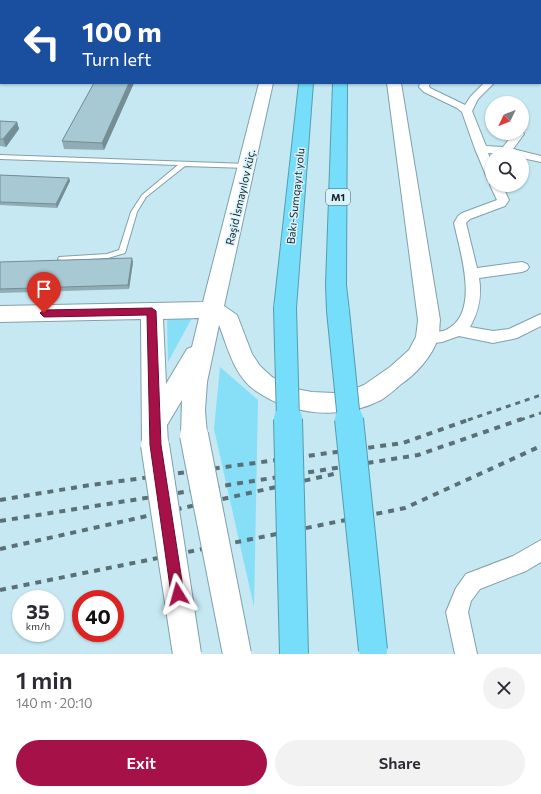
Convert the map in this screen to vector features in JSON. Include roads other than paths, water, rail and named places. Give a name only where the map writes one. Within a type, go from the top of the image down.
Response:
[{"type":"highway","name":"Bakı-Sumqayıt yolu","points":[[294,654],[285,308],[306,84]]},
{"type":"highway","name":"M1","points":[[340,84],[336,285],[373,652]]},
{"type":"street","name":"Rəşid İsmayılov küç.","points":[[205,337],[213,310],[266,84]]},
{"type":"street","points":[[0,314],[213,310],[222,314],[229,321],[242,357],[252,373],[264,384],[292,398],[312,402],[334,403],[357,399],[373,392],[398,374],[417,356],[427,338],[429,320],[394,84]]},
{"type":"street","points":[[425,84],[424,87],[427,90],[461,106],[467,111],[485,161]]},
{"type":"street","points":[[467,111],[474,98],[488,84]]},
{"type":"street","points":[[508,148],[514,140]]},
{"type":"street","points":[[480,149],[485,149]]},
{"type":"street","points":[[529,156],[541,159]]},
{"type":"street","points":[[427,338],[450,335],[465,324],[474,305],[471,274],[460,224],[462,219],[466,216],[502,203],[503,200],[500,192]]},
{"type":"street","points":[[471,274],[522,267]]},
{"type":"street","points":[[152,311],[155,435],[187,654]]},
{"type":"street","points":[[458,330],[493,336],[512,334],[541,320]]},
{"type":"street","points":[[155,435],[205,337]]},
{"type":"street","points":[[205,337],[195,382],[193,410],[194,435],[238,654]]},
{"type":"street","points":[[466,654],[456,612],[463,595],[473,581],[519,564],[541,550]]},
{"type":"lane","points":[[0,157],[247,166]]},
{"type":"lane","points":[[62,258],[108,256],[122,251],[134,212],[144,196],[183,164]]},
{"type":"railway","points":[[468,420],[541,395]]},
{"type":"railway","points":[[520,420],[541,413]]},
{"type":"railway","points":[[0,500],[84,486],[403,443],[471,419]]},
{"type":"railway","points":[[0,521],[418,455],[522,419]]},
{"type":"railway","points":[[0,590],[405,508],[541,446]]},
{"type":"railway","points":[[0,549],[334,474]]}]
